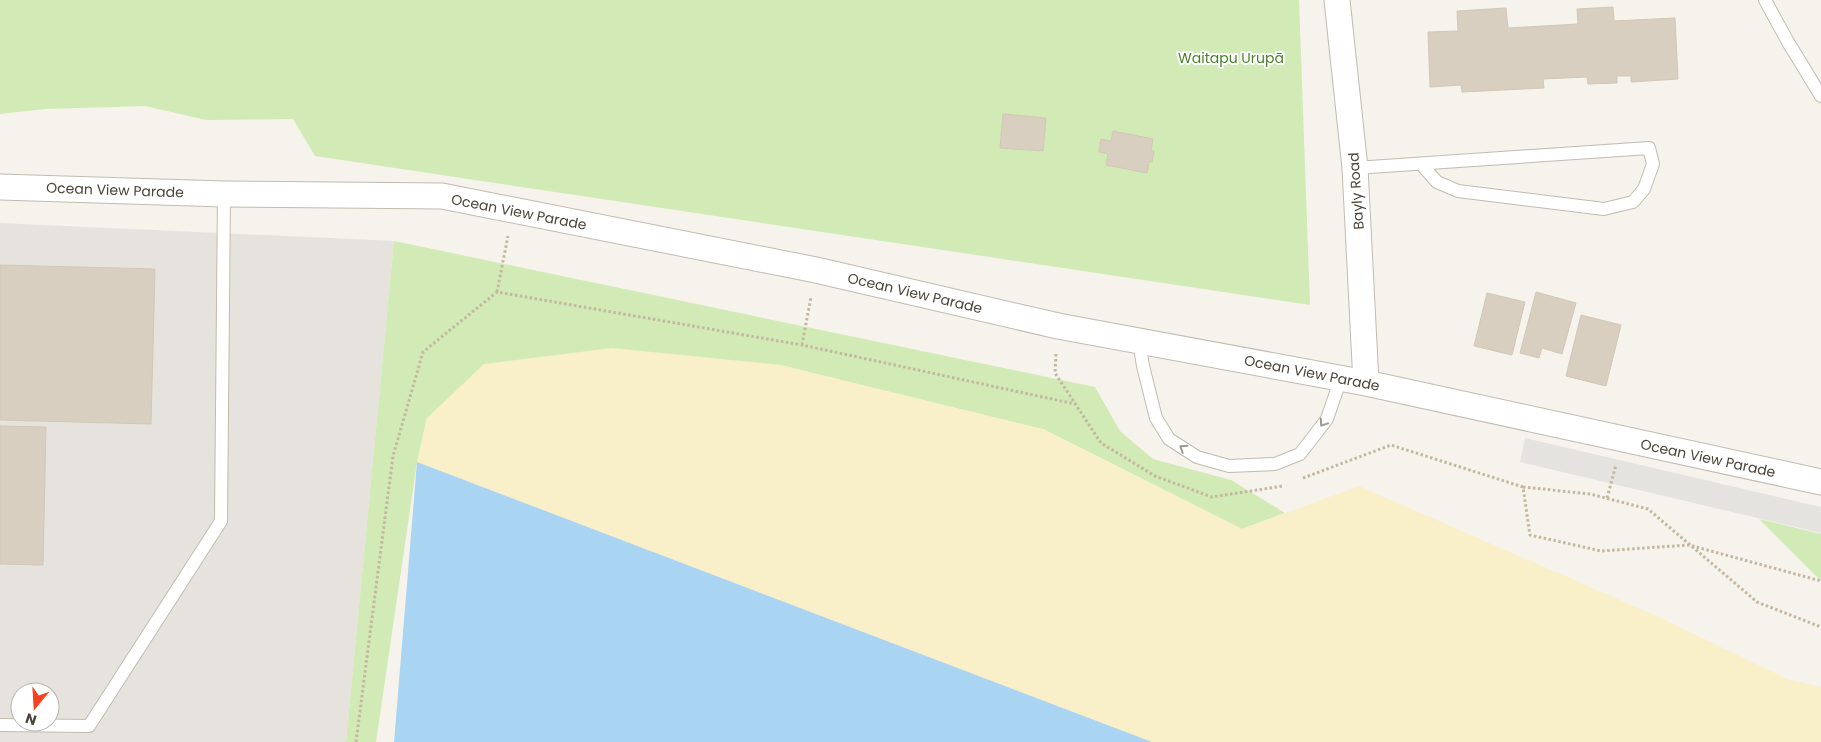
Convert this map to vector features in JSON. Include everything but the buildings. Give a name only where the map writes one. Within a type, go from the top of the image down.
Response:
[{"type":"street","name":"Bayly Road","points":[[1337,0],[1355,168],[1366,383]]},
{"type":"street","name":"Ocean View Parade","points":[[0,187],[224,194],[442,196],[816,270],[1058,326],[1366,383],[1821,482]]},
{"type":"lane","points":[[1765,0],[1821,96]]},
{"type":"lane","points":[[1355,168],[1649,148],[1653,164],[1644,189],[1632,202],[1604,209],[1458,191],[1437,182],[1421,164]]},
{"type":"lane","points":[[0,725],[89,726],[221,521],[224,194]]},
{"type":"lane","points":[[1139,341],[1156,418],[1169,439],[1196,457],[1229,466],[1275,464],[1300,454],[1327,419],[1341,378]]},
{"type":"path","points":[[356,742],[393,456],[422,352],[498,292],[513,211]]},
{"type":"path","points":[[802,345],[816,270]]},
{"type":"path","points":[[498,292],[802,345],[1075,404]]},
{"type":"path","points":[[1058,326],[1055,373],[1101,443],[1155,476],[1212,497],[1278,488],[1287,484]]},
{"type":"path","points":[[1607,498],[1619,451],[1628,440]]},
{"type":"path","points":[[1296,481],[1391,444],[1523,487],[1590,494],[1648,509],[1757,602],[1821,627]]},
{"type":"path","points":[[1523,487],[1530,535],[1601,551],[1689,545],[1821,581]]},
{"type":"shaded area","points":[[0,223],[394,241],[346,742],[0,742]]},
{"type":"shaded area","points":[[1525,438],[1821,507],[1821,533],[1520,462]]},
{"type":"green space","name":"Waitapu Urupā","points":[[0,0],[1299,0],[1310,305],[315,156],[293,119],[206,120],[145,106],[46,109],[0,114]]},
{"type":"green space","points":[[394,241],[1095,387],[1120,431],[1153,459],[1231,480],[1285,513],[1242,529],[1043,429],[427,418],[417,462],[376,742],[346,742]]},
{"type":"green space","points":[[1759,519],[1821,534],[1821,581]]},
{"type":"sand","points":[[612,348],[781,365],[1043,429],[1242,529],[1359,486],[1661,618],[1787,679],[1821,687],[1821,742],[1152,742],[417,462],[427,418],[484,364]]},
{"type":"water","points":[[417,462],[1152,742],[394,742]]}]
